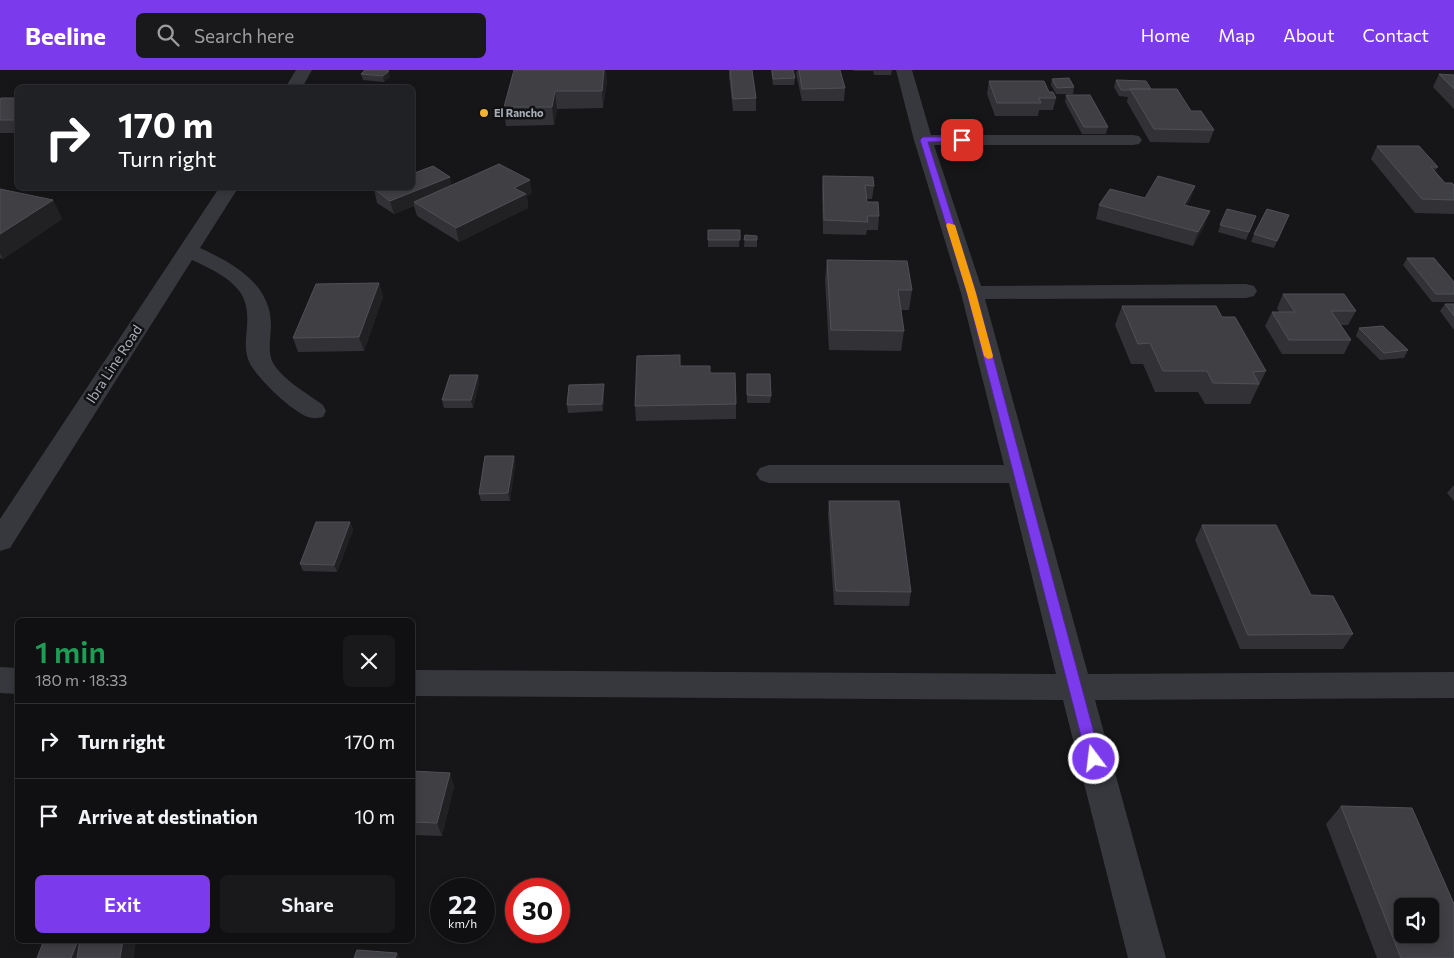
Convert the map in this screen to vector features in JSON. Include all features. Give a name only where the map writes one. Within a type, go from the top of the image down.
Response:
[{"type":"street","points":[[294,85],[304,70]]},
{"type":"street","points":[[904,70],[923,140],[972,293],[1147,958]]},
{"type":"street","points":[[923,140],[1133,140]]},
{"type":"street","name":"Ibra Line Road","points":[[0,541],[227,190]]},
{"type":"street","points":[[188,250],[235,274],[251,290],[257,305],[260,322],[259,355],[262,364],[280,385],[314,411]]},
{"type":"street","points":[[972,293],[1246,291]]},
{"type":"street","points":[[769,474],[1020,474]]},
{"type":"street","points":[[0,680],[15,680]]},
{"type":"street","points":[[415,683],[1075,687],[1454,685]]},
{"type":"building","points":[[365,70],[389,71],[383,76],[361,74]]},
{"type":"building","points":[[514,70],[604,70],[602,91],[555,91],[552,107],[504,107]]},
{"type":"building","points":[[730,70],[752,70],[756,98],[733,99]]},
{"type":"building","points":[[772,70],[793,70],[795,78],[773,79]]},
{"type":"building","points":[[799,70],[840,70],[845,88],[802,89]]},
{"type":"building","points":[[1439,74],[1454,75],[1454,89]]},
{"type":"building","points":[[1069,78],[1074,87],[1057,88],[1052,79]]},
{"type":"building","points":[[1116,80],[1146,81],[1151,89],[1121,90]]},
{"type":"building","points":[[989,81],[1044,81],[1049,92],[1053,92],[1056,98],[1039,98],[1041,103],[997,103]]},
{"type":"building","points":[[1130,89],[1177,89],[1191,111],[1201,111],[1214,130],[1154,129]]},
{"type":"building","points":[[1066,95],[1090,95],[1108,127],[1084,127]]},
{"type":"building","points":[[15,98],[15,120],[0,120],[0,99]]},
{"type":"building","points":[[1377,146],[1419,146],[1438,167],[1431,167],[1445,183],[1452,183],[1454,185],[1454,200],[1422,199]]},
{"type":"building","points":[[499,164],[530,180],[514,188],[526,194],[456,228],[414,202]]},
{"type":"building","points":[[433,166],[450,177],[390,201],[375,190],[415,190],[415,173]]},
{"type":"building","points":[[823,176],[873,177],[874,186],[865,185],[867,202],[878,202],[879,216],[867,216],[868,222],[824,220]]},
{"type":"building","points":[[1158,176],[1195,186],[1184,205],[1210,211],[1198,232],[1099,205],[1110,189],[1145,198]]},
{"type":"building","points":[[0,189],[53,200],[0,234]]},
{"type":"building","points":[[1227,209],[1256,216],[1249,232],[1220,225]]},
{"type":"building","points":[[1267,209],[1289,215],[1277,241],[1254,234]]},
{"type":"building","points":[[708,230],[740,230],[740,240],[708,240]]},
{"type":"building","points":[[745,235],[757,236],[757,240],[744,240]]},
{"type":"building","points":[[1407,258],[1434,258],[1454,282],[1454,294],[1436,294]]},
{"type":"building","points":[[827,260],[907,261],[912,290],[898,290],[904,331],[831,330]]},
{"type":"building","points":[[379,283],[359,337],[293,338],[316,284]]},
{"type":"building","points":[[1283,294],[1344,294],[1356,311],[1331,311],[1351,340],[1289,340],[1272,312],[1295,312]]},
{"type":"building","points":[[1445,304],[1454,304],[1454,316]]},
{"type":"building","points":[[1122,306],[1216,306],[1222,317],[1235,317],[1266,371],[1253,372],[1259,384],[1213,383],[1207,371],[1163,371],[1150,343],[1138,344]]},
{"type":"building","points":[[1383,326],[1408,350],[1384,353],[1359,328]]},
{"type":"building","points":[[680,355],[680,366],[710,366],[710,373],[735,373],[736,404],[635,406],[637,356]]},
{"type":"building","points":[[747,374],[770,374],[771,396],[747,395]]},
{"type":"building","points":[[450,375],[478,375],[471,400],[442,400]]},
{"type":"building","points":[[604,384],[602,404],[567,405],[569,385]]},
{"type":"building","points":[[485,456],[514,456],[508,493],[479,494]]},
{"type":"building","points":[[829,501],[899,501],[911,592],[836,591]]},
{"type":"building","points":[[316,522],[350,522],[334,565],[300,564]]},
{"type":"building","points":[[1202,525],[1276,525],[1311,595],[1333,596],[1353,634],[1248,635]]},
{"type":"building","points":[[415,771],[450,773],[437,823],[415,822]]},
{"type":"building","points":[[1341,806],[1412,808],[1454,904],[1454,958],[1401,958],[1395,943],[1439,943],[1439,898],[1394,898],[1394,940]]},
{"type":"building","points":[[43,943],[77,943],[71,958],[37,958]]},
{"type":"building","points":[[80,943],[122,943],[120,958],[77,958]]},
{"type":"building","points":[[357,950],[397,953],[395,958],[354,958]]},
{"type":"slow traffic","points":[[950,225],[972,293],[988,356]]},
{"type":"place","name":"El Rancho","points":[[484,113]]},
{"type":"route","points":[[962,140],[923,140],[972,293],[1094,759]]}]
